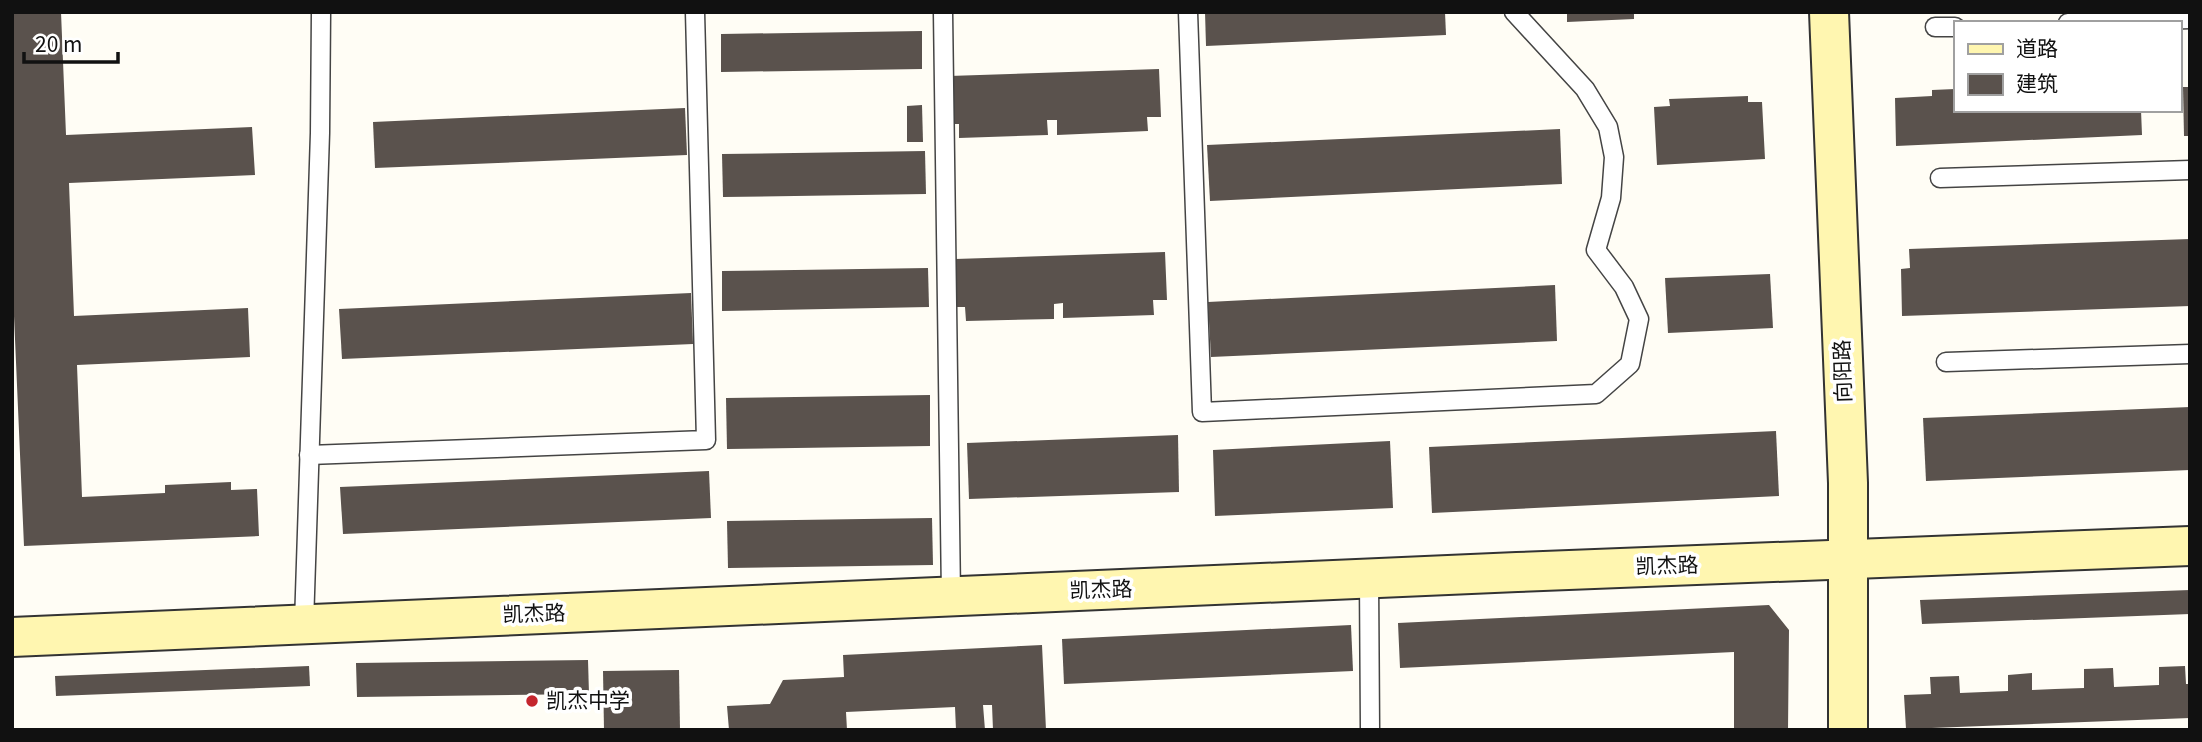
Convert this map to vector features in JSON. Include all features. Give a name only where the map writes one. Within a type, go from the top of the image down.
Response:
[{"type":"street","name":"向阳路","points":[[1829,12],[1848,482],[1848,730]]},
{"type":"street","name":"凯杰路","points":[[12,637],[2190,546]]},
{"type":"lane","points":[[304,624],[321,12]]},
{"type":"lane","points":[[309,455],[706,440],[695,12]]},
{"type":"lane","points":[[943,12],[951,596]]},
{"type":"lane","points":[[1188,12],[1202,412],[1596,394],[1630,364],[1639,319],[1624,287],[1597,250],[1611,198],[1615,157],[1608,127],[1585,89],[1514,12]]},
{"type":"lane","points":[[2129,21],[2190,19]]},
{"type":"lane","points":[[1935,27],[1954,27]]},
{"type":"lane","points":[[1940,178],[2190,170]]},
{"type":"lane","points":[[1946,362],[2190,354]]},
{"type":"lane","points":[[1369,579],[1370,730]]},
{"type":"building","points":[[12,12],[61,12],[66,135],[252,127],[255,175],[69,183],[74,316],[248,308],[250,357],[77,365],[82,497],[165,493],[165,485],[231,482],[231,490],[257,489],[259,536],[24,546],[12,270]]},
{"type":"building","points":[[1205,12],[1445,12],[1446,35],[1206,46]]},
{"type":"building","points":[[1567,12],[1634,12],[1634,19],[1567,22]]},
{"type":"building","points":[[922,31],[922,69],[721,72],[721,34]]},
{"type":"building","points":[[1159,69],[1161,117],[1147,117],[1148,131],[1057,135],[1057,120],[1047,120],[1048,135],[959,138],[959,124],[950,124],[949,76]]},
{"type":"building","points":[[2183,87],[2190,87],[2190,136],[2184,136]]},
{"type":"building","points":[[1954,89],[1954,112],[2141,112],[2142,135],[1896,146],[1895,98],[1932,96],[1932,90]]},
{"type":"building","points":[[1748,96],[1748,102],[1762,102],[1765,159],[1657,165],[1654,107],[1670,106],[1669,99]]},
{"type":"building","points":[[922,105],[923,142],[907,142],[907,106]]},
{"type":"building","points":[[685,108],[687,155],[375,168],[373,122]]},
{"type":"building","points":[[1560,129],[1562,184],[1210,201],[1207,145]]},
{"type":"building","points":[[925,151],[926,194],[723,197],[722,154]]},
{"type":"building","points":[[2190,239],[2190,306],[1902,316],[1901,269],[1910,268],[1909,249]]},
{"type":"building","points":[[1165,252],[1167,300],[1153,300],[1154,315],[1063,318],[1063,303],[1054,304],[1054,319],[966,321],[965,307],[957,307],[955,259]]},
{"type":"building","points":[[928,268],[929,307],[722,311],[722,271]]},
{"type":"building","points":[[1770,274],[1773,328],[1668,333],[1665,278]]},
{"type":"building","points":[[1555,285],[1557,341],[1211,357],[1208,302]]},
{"type":"building","points":[[691,293],[693,344],[342,359],[339,309]]},
{"type":"building","points":[[930,395],[930,446],[727,449],[726,398]]},
{"type":"building","points":[[2190,407],[2190,470],[1926,481],[1923,418]]},
{"type":"building","points":[[1776,431],[1779,496],[1432,513],[1429,447]]},
{"type":"building","points":[[1178,435],[1179,492],[969,499],[967,443]]},
{"type":"building","points":[[1390,441],[1393,508],[1215,516],[1213,450]]},
{"type":"building","points":[[709,471],[711,518],[343,534],[340,487]]},
{"type":"building","points":[[932,518],[933,565],[728,568],[727,521]]},
{"type":"building","points":[[2190,590],[2190,614],[1922,624],[1920,600]]},
{"type":"building","points":[[1769,605],[1789,630],[1788,730],[1734,730],[1734,652],[1400,668],[1398,623]]},
{"type":"building","points":[[1351,625],[1353,671],[1064,684],[1062,639]]},
{"type":"building","points":[[1042,645],[1046,730],[993,730],[992,705],[983,705],[985,730],[956,730],[955,707],[846,712],[847,730],[729,730],[727,706],[770,704],[783,680],[844,677],[843,655]]},
{"type":"building","points":[[588,660],[589,694],[357,697],[356,663]]},
{"type":"building","points":[[309,666],[310,686],[56,696],[55,676]]},
{"type":"building","points":[[2185,666],[2186,684],[2190,684],[2190,718],[1906,729],[1904,695],[1931,694],[1930,677],[1959,676],[1960,693],[2008,691],[2008,675],[2032,673],[2032,690],[2084,688],[2084,669],[2113,668],[2114,687],[2159,685],[2159,667]]},
{"type":"building","points":[[679,670],[680,730],[604,730],[603,671]]},
{"type":"place","name":"凯杰中学","points":[[532,701]]}]
